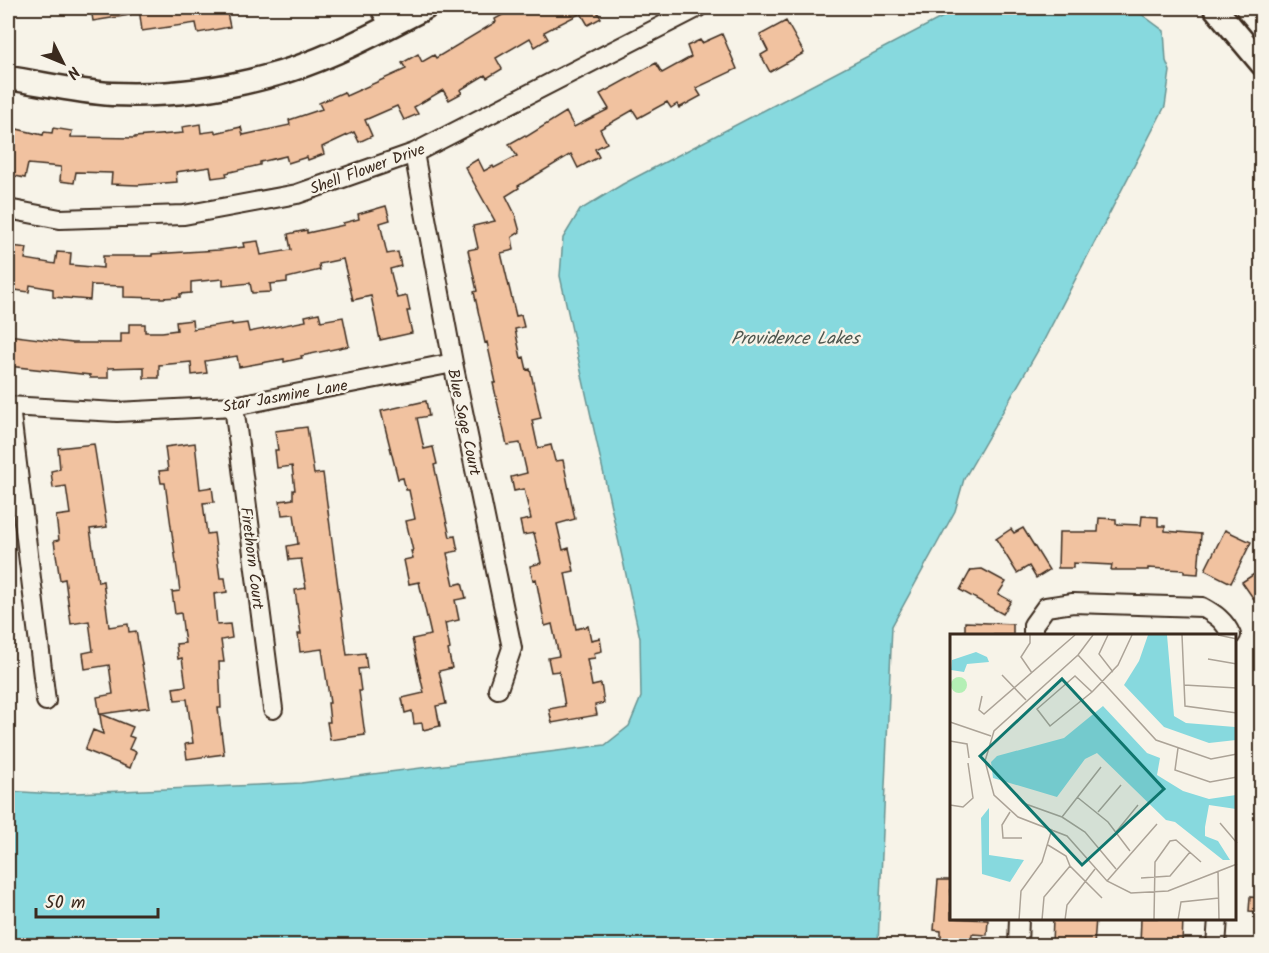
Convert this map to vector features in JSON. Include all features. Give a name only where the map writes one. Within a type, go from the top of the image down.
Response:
[{"type":"street","points":[[8,78],[110,94],[150,93],[218,86],[266,77],[299,67],[359,41],[385,16],[425,8]]},
{"type":"street","name":"Shell Flower Drive","points":[[8,209],[60,219],[184,215],[297,194],[414,153],[697,8]]},
{"type":"street","points":[[1219,9],[1262,64]]},
{"type":"street","name":"Blue Sage Court","points":[[414,153],[453,363],[512,648],[498,689]]},
{"type":"street","name":"Star Jasmine Lane","points":[[9,406],[117,412],[234,406],[453,363]]},
{"type":"street","points":[[9,406],[46,701]]},
{"type":"street","name":"Firethorn Court","points":[[234,406],[273,709]]},
{"type":"street","points":[[1033,634],[1033,625],[1046,607],[1073,603],[1202,607],[1227,625],[1231,634]]},
{"type":"street","points":[[1018,945],[1019,920]]},
{"type":"street","points":[[1216,945],[1218,920]]},
{"type":"water","name":"Providence Lakes","points":[[960,8],[1133,8],[1164,31],[1166,61],[1170,71],[1165,106],[1044,340],[964,479],[955,511],[892,626],[878,945],[8,945],[8,791],[54,794],[301,783],[605,745],[629,726],[641,697],[640,638],[560,276],[563,238],[580,210],[623,184]]},
{"type":"building","points":[[91,8],[130,8],[130,15],[93,21]]},
{"type":"building","points":[[139,8],[226,8],[230,27],[198,33],[196,23],[142,31]]},
{"type":"building","points":[[515,8],[595,8],[601,18],[588,25],[581,13],[544,32],[548,39],[535,47],[530,38],[496,58],[502,69],[487,78],[485,75],[460,90],[462,93],[449,100],[443,90],[414,107],[418,114],[404,120],[397,106],[365,120],[372,136],[359,142],[354,132],[322,147],[324,154],[308,160],[307,157],[288,163],[286,156],[226,173],[227,176],[212,178],[210,167],[176,172],[177,182],[138,185],[111,184],[112,173],[76,172],[74,183],[60,181],[61,167],[28,164],[25,178],[10,175],[12,164],[8,163],[8,127],[43,135],[44,132],[52,133],[53,128],[72,131],[71,137],[135,138],[183,133],[182,127],[200,124],[201,133],[215,131],[215,133],[241,127],[243,135],[290,125],[289,120],[322,109],[319,103],[344,92],[346,96],[406,69],[402,63],[418,54],[422,62],[434,55],[436,58]]},
{"type":"building","points":[[786,21],[804,53],[770,72],[761,55],[768,51],[760,35]]},
{"type":"building","points":[[722,34],[737,69],[696,88],[701,96],[679,108],[677,104],[671,108],[667,102],[638,118],[633,110],[600,129],[607,143],[595,149],[599,157],[578,168],[571,154],[518,186],[519,188],[506,196],[515,214],[520,232],[512,237],[514,250],[501,253],[516,316],[521,315],[524,327],[515,329],[521,358],[524,357],[527,370],[530,369],[541,418],[532,420],[538,448],[551,445],[555,461],[563,460],[575,519],[557,524],[563,550],[569,548],[574,571],[565,573],[576,629],[588,626],[591,640],[600,638],[602,651],[594,653],[595,658],[587,659],[592,686],[601,684],[604,703],[595,705],[597,715],[552,723],[549,709],[565,706],[559,671],[551,672],[548,658],[559,656],[552,624],[545,626],[536,579],[533,580],[530,566],[541,563],[534,533],[523,535],[520,521],[531,519],[524,489],[514,491],[511,477],[527,473],[520,443],[507,445],[493,383],[496,383],[474,292],[477,291],[468,250],[478,248],[473,226],[495,221],[465,167],[478,159],[484,171],[517,156],[509,144],[525,135],[526,137],[566,112],[574,127],[609,109],[600,94],[656,63],[662,73],[691,57],[687,46],[700,40],[702,43]]},
{"type":"building","points":[[386,206],[390,220],[380,223],[387,254],[398,252],[401,266],[390,269],[397,298],[407,296],[410,311],[407,311],[412,333],[380,340],[371,296],[353,300],[343,259],[319,264],[320,270],[287,278],[287,282],[270,284],[271,292],[252,293],[250,283],[223,286],[223,279],[191,282],[191,293],[180,294],[180,297],[162,298],[124,297],[124,286],[91,285],[90,300],[53,297],[53,289],[30,285],[29,292],[8,289],[12,246],[27,248],[25,259],[55,264],[57,252],[71,253],[70,265],[103,268],[103,256],[152,256],[152,254],[219,250],[244,247],[243,243],[258,241],[261,255],[291,250],[288,234],[307,230],[307,233],[344,225],[343,223],[359,219],[358,214]]},
{"type":"building","points":[[319,313],[321,321],[343,317],[349,346],[284,362],[284,359],[239,367],[237,356],[205,361],[207,373],[192,375],[191,362],[159,365],[159,378],[144,378],[144,367],[108,368],[108,378],[90,378],[90,375],[8,366],[8,335],[72,343],[121,343],[121,333],[129,333],[129,324],[145,324],[145,332],[162,332],[177,330],[176,322],[192,320],[193,329],[247,323],[249,332],[306,321],[305,316]]},
{"type":"building","points":[[426,401],[429,416],[417,418],[424,449],[433,447],[437,464],[434,465],[450,537],[455,536],[458,551],[447,553],[454,585],[462,583],[466,598],[455,600],[459,620],[445,623],[452,668],[439,671],[446,704],[436,706],[440,726],[423,730],[422,723],[414,724],[412,711],[405,713],[402,698],[424,693],[412,639],[431,635],[419,582],[409,584],[404,560],[413,558],[411,551],[413,551],[406,521],[415,519],[409,490],[406,490],[403,478],[398,479],[381,411]]},
{"type":"building","points":[[307,427],[314,474],[323,473],[347,655],[365,653],[367,668],[358,669],[365,735],[330,740],[327,722],[330,722],[328,703],[330,703],[322,649],[300,652],[298,634],[301,634],[295,590],[306,588],[301,559],[289,560],[287,546],[298,544],[294,514],[282,515],[280,501],[293,499],[293,490],[295,490],[292,466],[277,468],[275,450],[278,450],[275,431]]},
{"type":"building","points":[[195,443],[200,489],[212,487],[214,502],[203,503],[207,534],[214,533],[220,578],[225,578],[227,592],[214,594],[217,625],[230,624],[232,638],[221,640],[224,662],[219,662],[221,708],[218,708],[224,754],[187,759],[185,744],[193,743],[187,699],[175,700],[173,688],[186,686],[182,658],[178,659],[176,644],[185,643],[181,613],[175,614],[172,592],[180,591],[165,483],[161,483],[159,471],[168,470],[165,447]]},
{"type":"building","points":[[94,444],[107,527],[90,529],[98,582],[103,581],[109,627],[128,624],[129,632],[136,631],[150,707],[101,714],[133,727],[129,736],[134,738],[129,749],[136,752],[130,768],[85,750],[93,730],[103,734],[97,697],[113,694],[109,665],[85,669],[83,653],[93,651],[89,621],[71,624],[65,579],[60,580],[54,541],[59,540],[56,516],[70,514],[66,486],[53,488],[51,471],[60,469],[58,448]]},
{"type":"building","points":[[1142,516],[1158,517],[1158,526],[1165,526],[1165,531],[1201,534],[1198,574],[1184,573],[1184,570],[1148,568],[1148,570],[1111,570],[1112,565],[1073,563],[1073,568],[1058,568],[1059,532],[1098,532],[1099,518],[1116,519],[1116,524],[1141,525]]},
{"type":"building","points":[[1023,528],[1049,570],[1036,578],[1029,566],[1017,573],[996,539],[1011,529],[1014,533]]},
{"type":"building","points":[[1225,530],[1251,542],[1231,583],[1205,570]]},
{"type":"building","points":[[982,569],[1006,582],[998,594],[1011,601],[1003,614],[960,590],[971,570]]},
{"type":"building","points":[[1262,569],[1262,611],[1242,582]]},
{"type":"building","points":[[965,622],[1013,624],[1013,634],[965,634]]},
{"type":"building","points":[[938,880],[950,880],[950,920],[988,920],[987,935],[972,934],[971,945],[941,945],[941,931],[934,930]]},
{"type":"building","points":[[1250,897],[1262,898],[1262,912],[1249,911]]},
{"type":"building","points":[[1053,920],[1096,920],[1094,945],[1052,945]]},
{"type":"building","points":[[1141,920],[1183,920],[1182,945],[1140,945]]}]
